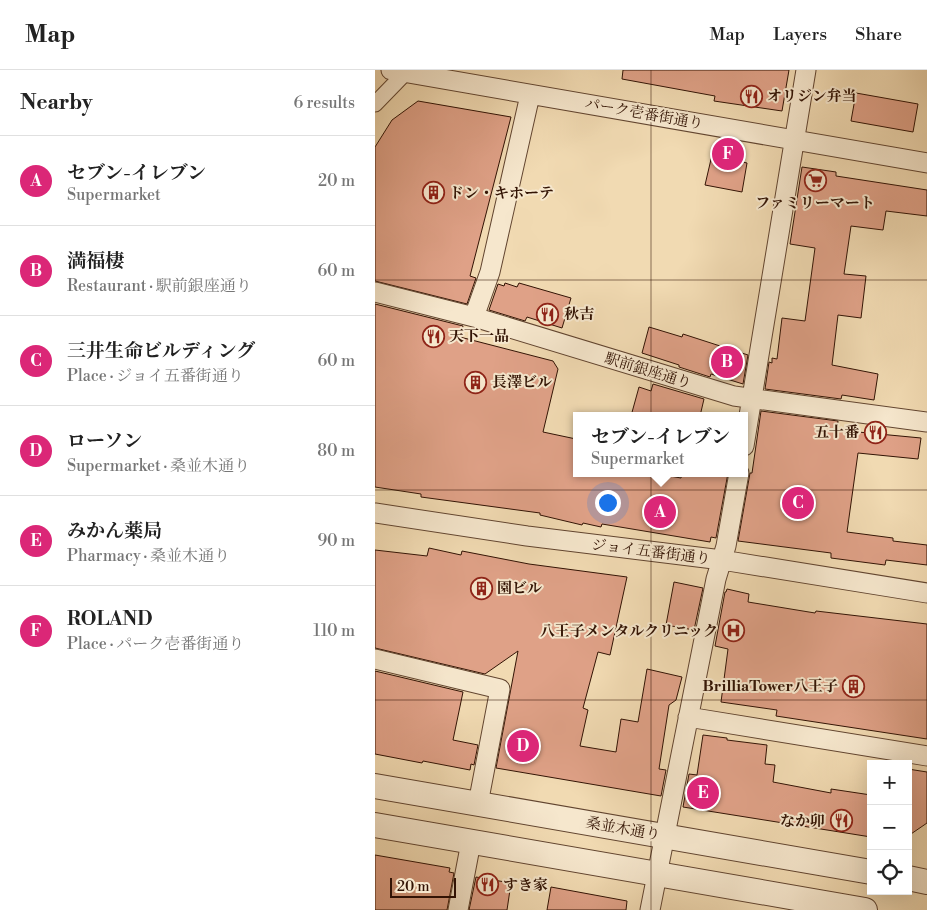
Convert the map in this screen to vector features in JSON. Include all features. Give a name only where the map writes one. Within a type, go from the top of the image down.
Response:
[{"type":"street","points":[[748,422],[806,70]]},
{"type":"street","points":[[375,104],[401,71]]},
{"type":"street","name":"パーク壱番街通り","points":[[401,71],[919,161]]},
{"type":"street","points":[[474,317],[490,272],[530,94]]},
{"type":"street","name":"駅前銀座通り","points":[[375,292],[474,317],[734,396],[880,409],[927,422]]},
{"type":"street","points":[[650,910],[715,579],[726,546],[738,477]]},
{"type":"street","name":"ジョイ五番街通り","points":[[375,513],[527,536],[722,560],[927,593]]},
{"type":"street","points":[[375,659],[501,688],[478,804]]},
{"type":"street","points":[[688,717],[927,756]]},
{"type":"street","name":"桑並木通り","points":[[375,786],[867,871]]},
{"type":"street","points":[[375,825],[865,910]]},
{"type":"street","points":[[458,910],[471,842]]},
{"type":"street","points":[[912,879],[927,882]]},
{"type":"building","points":[[623,70],[789,70],[782,111],[714,101],[715,96],[622,79]]},
{"type":"building","points":[[856,93],[918,104],[913,132],[851,121]]},
{"type":"building","name":"ドン・キホーテ","points":[[418,101],[511,117],[470,276],[476,278],[467,304],[375,281],[375,147],[392,120]]},
{"type":"building","points":[[712,155],[747,163],[742,192],[705,185]]},
{"type":"building","points":[[802,167],[836,172],[836,176],[927,190],[927,216],[886,211],[883,230],[851,226],[844,274],[866,276],[861,318],[838,315],[832,365],[878,374],[874,400],[842,395],[841,399],[765,389],[769,362],[772,363],[772,358],[777,359],[782,318],[805,321],[815,248],[790,244]]},
{"type":"building","points":[[505,283],[517,287],[519,283],[571,298],[562,328],[527,317],[525,321],[489,310],[498,284],[504,286]]},
{"type":"building","points":[[375,304],[463,326],[460,337],[553,361],[558,369],[543,432],[573,438],[573,477],[727,477],[716,538],[711,537],[710,542],[602,524],[601,527],[583,523],[582,525],[540,515],[540,513],[421,497],[421,494],[375,487]]},
{"type":"building","points":[[649,327],[682,337],[683,334],[748,355],[743,384],[711,374],[710,377],[642,353]]},
{"type":"building","points":[[653,384],[704,399],[701,412],[632,412],[639,387],[651,391]]},
{"type":"building","points":[[761,411],[838,421],[837,430],[921,438],[918,459],[858,453],[847,532],[893,538],[893,541],[927,545],[927,565],[886,560],[885,565],[831,558],[831,553],[738,541],[750,473],[752,473]]},
{"type":"building","points":[[429,548],[461,555],[462,551],[529,564],[627,577],[610,655],[598,652],[583,708],[588,710],[580,746],[616,752],[621,719],[638,722],[647,669],[682,677],[676,700],[669,705],[659,769],[666,770],[661,796],[496,768],[518,651],[485,674],[375,648],[375,550],[427,556]]},
{"type":"building","points":[[674,582],[703,588],[694,630],[666,625]]},
{"type":"building","name":"BrilliaTower八王子","points":[[727,589],[749,594],[748,602],[815,613],[816,611],[927,624],[927,739],[776,716],[777,710],[721,702],[728,649],[715,646]]},
{"type":"building","points":[[375,671],[463,692],[453,740],[478,745],[474,765],[471,764],[470,770],[375,754]]},
{"type":"building","points":[[703,735],[767,745],[765,764],[775,765],[773,782],[831,793],[831,789],[867,794],[867,836],[683,807],[689,774],[697,775]]},
{"type":"building","points":[[912,770],[927,772],[927,823],[912,833]]},
{"type":"building","points":[[375,855],[450,868],[449,872],[454,873],[447,910],[375,910]]},
{"type":"building","points":[[476,877],[511,883],[507,910],[469,910]]},
{"type":"building","points":[[551,887],[627,901],[626,910],[547,910]]},
{"type":"place","name":"オリジン弁当","points":[[751,96]]},
{"type":"place","name":"ROLAND","points":[[728,154]]},
{"type":"place","name":"ファミリーマート","points":[[815,180]]},
{"type":"place","name":"ドン・キホーテ","points":[[433,193]]},
{"type":"place","name":"秋吉","points":[[548,314]]},
{"type":"place","name":"天下一品","points":[[433,336]]},
{"type":"place","name":"満福棲","points":[[727,362]]},
{"type":"place","name":"長澤ビル","points":[[476,382]]},
{"type":"place","name":"五十番","points":[[875,432]]},
{"type":"place","name":"三井生命ビルディング","points":[[798,503]]},
{"type":"place","name":"セブン-イレブン","points":[[660,512]]},
{"type":"place","name":"園ビル","points":[[481,588]]},
{"type":"place","name":"八王子メンタルクリニック","points":[[734,631]]},
{"type":"place","name":"BrilliaTower八王子","points":[[854,686]]},
{"type":"place","name":"ローソン","points":[[523,746]]},
{"type":"place","name":"みかん薬局","points":[[703,793]]},
{"type":"place","name":"なか卯","points":[[841,821]]},
{"type":"place","name":"すき家","points":[[487,885]]}]
